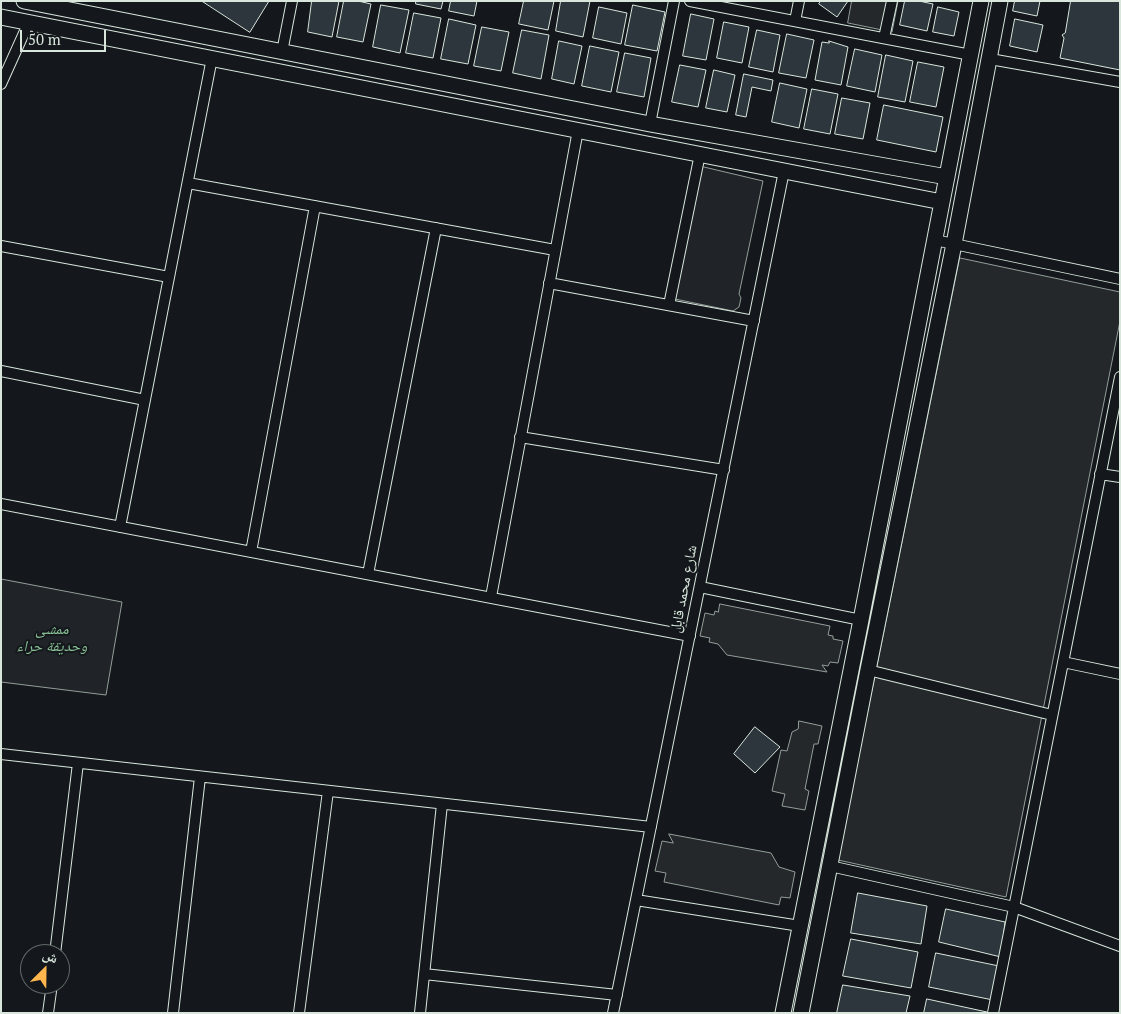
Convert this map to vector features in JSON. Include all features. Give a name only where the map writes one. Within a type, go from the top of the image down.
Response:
[{"type":"street","points":[[24,1],[88,7],[282,52],[650,124],[947,177]]},
{"type":"street","points":[[282,52],[292,1]]},
{"type":"street","points":[[650,124],[674,1]]},
{"type":"street","points":[[690,1],[971,55]]},
{"type":"street","points":[[795,21],[798,1]]},
{"type":"street","points":[[884,38],[892,1]]},
{"type":"street","points":[[783,1013],[981,1]]},
{"type":"street","points":[[801,1013],[954,244],[1000,1]]},
{"type":"street","points":[[1,17],[942,202]]},
{"type":"street","points":[[1,84],[29,22]]},
{"type":"street","points":[[120,527],[212,58]]},
{"type":"street","points":[[990,59],[1120,82]]},
{"type":"street","points":[[491,597],[578,130]]},
{"type":"street","points":[[668,305],[700,154]]},
{"type":"street","name":"شارع محمد قابل","points":[[613,1013],[784,171]]},
{"type":"street","points":[[188,183],[555,250]]},
{"type":"street","points":[[251,552],[316,206]]},
{"type":"street","points":[[368,574],[436,228]]},
{"type":"street","points":[[935,240],[1120,279]]},
{"type":"street","points":[[1,246],[169,277]]},
{"type":"street","points":[[549,283],[754,321]]},
{"type":"street","points":[[1,371],[145,400]]},
{"type":"street","points":[[993,1013],[1120,377]]},
{"type":"street","points":[[520,437],[724,470]]},
{"type":"street","points":[[1100,474],[1120,477]]},
{"type":"street","points":[[1,504],[690,636]]},
{"type":"street","points":[[700,586],[861,620]]},
{"type":"street","points":[[1062,662],[1120,674]]},
{"type":"street","points":[[868,670],[1052,715]]},
{"type":"street","points":[[1,754],[651,827]]},
{"type":"street","points":[[56,944],[78,763]]},
{"type":"street","points":[[173,1013],[200,777]]},
{"type":"street","points":[[299,1013],[328,791]]},
{"type":"street","points":[[420,1013],[442,804]]},
{"type":"street","points":[[830,866],[1014,907],[1120,946]]},
{"type":"street","points":[[636,900],[800,926]]},
{"type":"street","points":[[424,974],[617,995]]},
{"type":"street","points":[[48,1013],[51,994]]},
{"type":"green space","points":[[704,167],[763,181],[739,294],[741,298],[739,307],[733,311],[675,299],[698,170]]},
{"type":"green space","name":"ممشى وحديقة حراء","points":[[1,579],[122,602],[106,695],[1,682]]},
{"type":"shaded area","points":[[852,1],[898,1],[892,32],[848,23]]},
{"type":"shaded area","points":[[960,258],[1120,292],[1120,321],[1006,897],[838,860]]},
{"type":"shaded area","points":[[720,604],[830,626],[828,635],[833,636],[833,639],[843,641],[838,663],[830,662],[828,666],[822,665],[827,672],[727,655],[718,644],[709,642],[710,638],[700,636],[705,613],[714,615],[715,611],[718,612]]},
{"type":"shaded area","points":[[799,721],[822,726],[818,744],[814,744],[805,789],[809,791],[805,810],[782,806],[785,794],[772,791],[781,750],[787,751],[792,732],[798,729]]},
{"type":"shaded area","points":[[669,834],[771,853],[779,867],[795,872],[790,898],[781,897],[779,905],[664,882],[666,873],[655,871],[662,841],[673,843]]},
{"type":"building","points":[[202,1],[269,1],[250,32]]},
{"type":"building","points":[[312,1],[339,1],[332,37],[308,32]]},
{"type":"building","points":[[344,1],[358,1],[371,4],[363,42],[337,37]]},
{"type":"building","points":[[416,1],[443,1],[441,9],[416,4]]},
{"type":"building","points":[[451,1],[477,1],[474,16],[449,11]]},
{"type":"building","points":[[524,1],[554,1],[548,30],[519,24]]},
{"type":"building","points":[[561,1],[590,1],[583,37],[556,31]]},
{"type":"building","points":[[821,1],[848,1],[837,17],[819,4]]},
{"type":"building","points":[[905,1],[933,4],[927,31],[900,25]]},
{"type":"building","points":[[1015,1],[1040,1],[1037,16],[1013,11]]},
{"type":"building","points":[[1071,1],[1120,1],[1120,70],[1060,58],[1064,38],[1062,35],[1065,33]]},
{"type":"building","points":[[381,5],[409,10],[400,53],[373,47]]},
{"type":"building","points":[[633,5],[665,12],[657,51],[625,45]]},
{"type":"building","points":[[599,7],[627,13],[621,44],[593,38]]},
{"type":"building","points":[[938,7],[959,12],[954,36],[933,32]]},
{"type":"building","points":[[414,13],[441,18],[433,58],[406,53]]},
{"type":"building","points":[[691,14],[714,19],[706,60],[683,56]]},
{"type":"building","points":[[449,19],[476,25],[468,64],[441,59]]},
{"type":"building","points":[[1015,19],[1043,25],[1037,52],[1010,46]]},
{"type":"building","points":[[724,22],[749,27],[742,63],[717,58]]},
{"type":"building","points":[[482,27],[509,32],[501,71],[474,66]]},
{"type":"building","points":[[522,30],[549,35],[541,79],[513,73]]},
{"type":"building","points":[[757,30],[780,35],[773,72],[749,67]]},
{"type":"building","points":[[787,34],[814,40],[806,78],[779,73]]},
{"type":"building","points":[[559,41],[582,46],[574,84],[552,79]]},
{"type":"building","points":[[829,41],[848,47],[841,85],[815,80],[822,42],[829,43]]},
{"type":"building","points":[[590,46],[619,52],[611,92],[582,86]]},
{"type":"building","points":[[855,49],[882,55],[875,92],[847,86]]},
{"type":"building","points":[[625,53],[651,58],[644,97],[617,92]]},
{"type":"building","points":[[886,55],[913,61],[905,102],[878,97]]},
{"type":"building","points":[[918,62],[944,67],[936,107],[910,102]]},
{"type":"building","points":[[680,65],[706,70],[698,107],[672,102]]},
{"type":"building","points":[[714,70],[735,75],[727,112],[706,108]]},
{"type":"building","points":[[744,74],[773,80],[771,91],[752,87],[746,117],[736,115]]},
{"type":"building","points":[[780,83],[807,89],[799,128],[772,122]]},
{"type":"building","points":[[812,89],[838,94],[830,134],[804,129]]},
{"type":"building","points":[[842,98],[870,103],[863,139],[835,134]]},
{"type":"building","points":[[884,105],[943,117],[936,152],[877,140]]},
{"type":"building","points":[[755,727],[780,747],[755,773],[734,754]]},
{"type":"building","points":[[858,893],[927,906],[921,944],[851,933]]},
{"type":"building","points":[[946,909],[1005,922],[1001,957],[939,942]]},
{"type":"building","points":[[851,939],[918,952],[911,988],[843,976]]},
{"type":"building","points":[[936,953],[999,966],[993,1000],[929,987]]},
{"type":"building","points":[[843,985],[910,996],[906,1013],[837,1013]]},
{"type":"building","points":[[927,999],[987,1012],[987,1013],[924,1013]]}]
